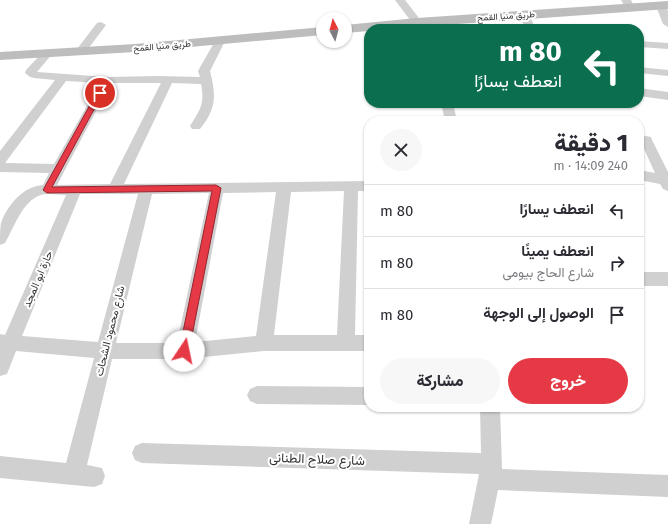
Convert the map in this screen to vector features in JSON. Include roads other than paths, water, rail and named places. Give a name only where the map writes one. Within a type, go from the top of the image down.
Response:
[{"type":"main road","name":"طريق منيا القمح","points":[[421,24],[628,4],[664,6]]},
{"type":"main road","name":"طريق منيا القمح","points":[[352,29],[364,28]]},
{"type":"main road","name":"طريق منيا القمح","points":[[0,56],[220,41],[316,32]]},
{"type":"street","points":[[400,0],[421,24]]},
{"type":"street","points":[[664,6],[668,24]]},
{"type":"street","points":[[525,15],[528,24]]},
{"type":"street","points":[[81,51],[102,25]]},
{"type":"street","points":[[196,126],[205,117],[207,109],[209,90],[204,71],[220,41]]},
{"type":"street","points":[[644,44],[668,46]]},
{"type":"street","points":[[48,53],[32,70],[32,73],[38,76],[62,78],[207,81]]},
{"type":"street","points":[[644,71],[668,73]]},
{"type":"street","points":[[0,160],[62,78]]},
{"type":"street","points":[[40,191],[58,169],[107,80]]},
{"type":"street","points":[[115,189],[168,80]]},
{"type":"street","points":[[644,93],[668,96]]},
{"type":"street","points":[[646,140],[666,183]]},
{"type":"street","points":[[0,167],[58,169]]},
{"type":"street","points":[[644,176],[666,183]]},
{"type":"street","points":[[346,343],[351,186]]},
{"type":"street","points":[[0,239],[23,199],[40,191],[364,186]]},
{"type":"street","points":[[264,342],[284,187]]},
{"type":"street","points":[[184,351],[216,188]]},
{"type":"street","name":"شارع محمود الشحات","points":[[0,467],[84,475],[105,351],[146,189]]},
{"type":"street","name":"حارة ابو المجد","points":[[0,368],[5,343],[75,190]]},
{"type":"street","points":[[644,279],[668,280]]},
{"type":"street","points":[[5,343],[105,351],[184,351],[264,342],[364,344]]},
{"type":"street","points":[[257,395],[364,396]]},
{"type":"street","points":[[480,524],[491,472],[490,412]]},
{"type":"street","name":"شارع صلاح الطنانى","points":[[142,453],[491,472],[668,486]]}]
